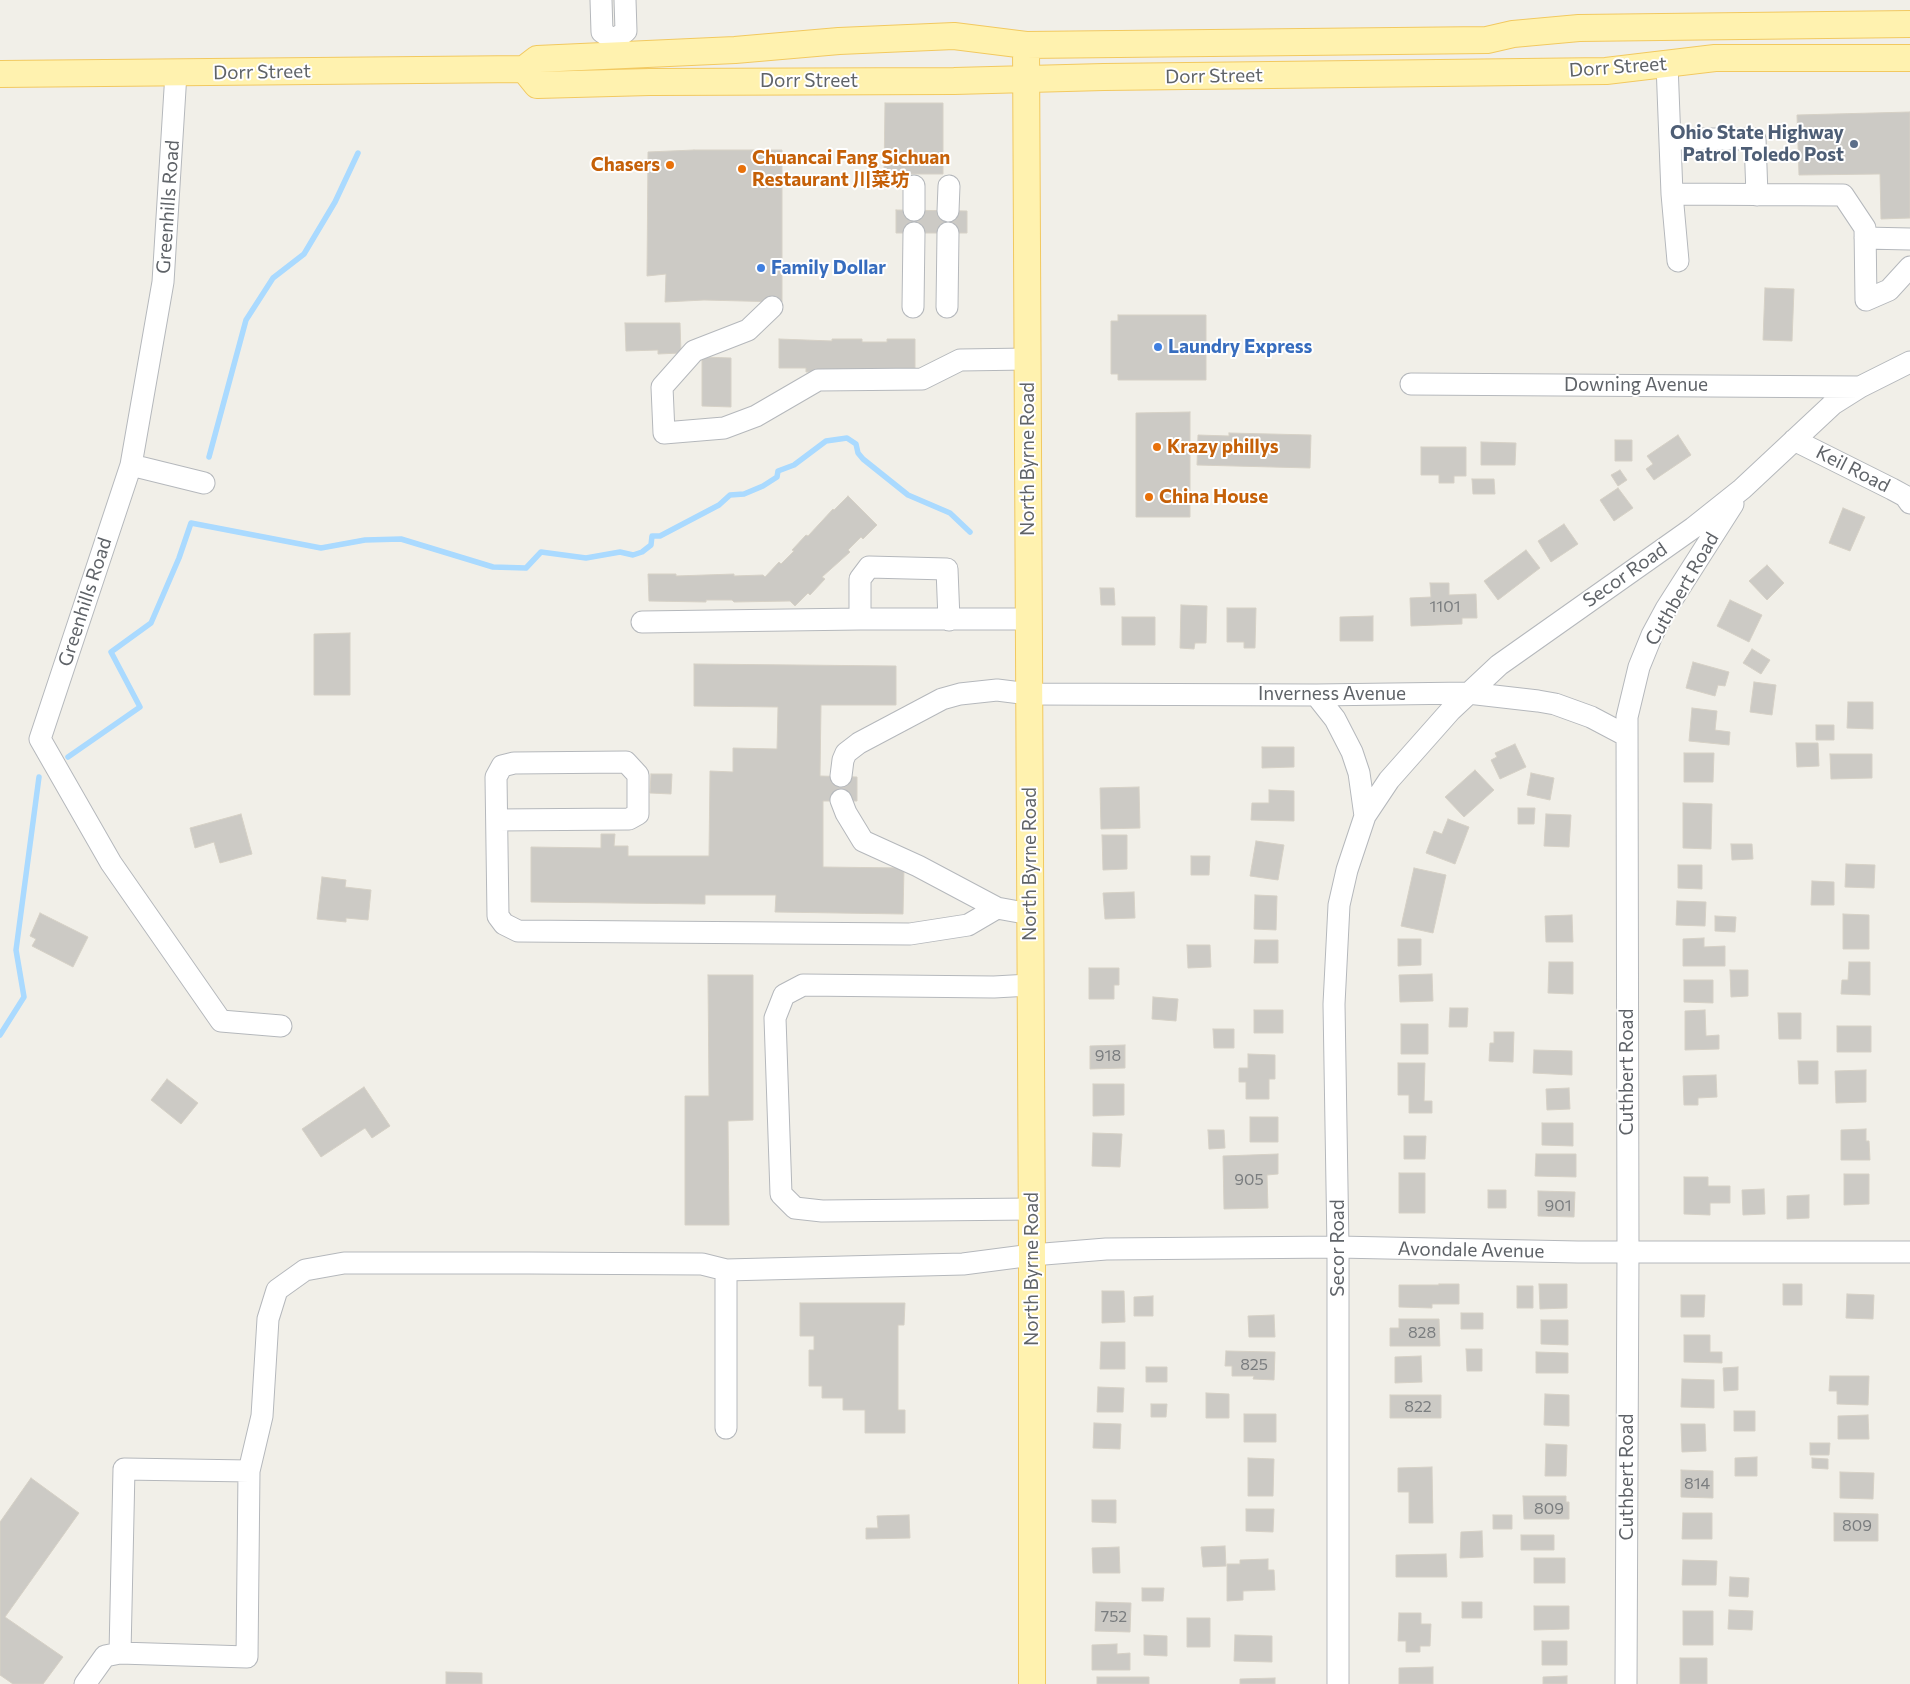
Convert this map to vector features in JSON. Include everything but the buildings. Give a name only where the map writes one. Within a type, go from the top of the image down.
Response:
[{"type":"main road","name":"Dorr Street","points":[[0,74],[524,69],[537,59],[619,50],[735,50],[839,41],[954,36],[1026,45],[1487,40],[1513,34],[1579,28],[1910,24]]},
{"type":"main road","name":"North Byrne Road","points":[[1026,45],[1032,1209],[1032,1684]]},
{"type":"main road","name":"Dorr Street","points":[[524,69],[537,85],[630,82],[1606,71],[1715,58],[1910,58]]},
{"type":"street","points":[[601,0],[602,32],[619,50],[630,82]]},
{"type":"street","points":[[619,50],[626,31],[625,0]]},
{"type":"street","points":[[1667,64],[1672,194],[1678,262]]},
{"type":"street","name":"Greenhills Road","points":[[176,73],[163,282],[131,465],[40,739],[112,863],[221,1021],[281,1026]]},
{"type":"street","points":[[1670,139],[1755,139],[1756,194]]},
{"type":"street","points":[[914,186],[914,210]]},
{"type":"street","points":[[948,211],[949,186]]},
{"type":"street","points":[[1672,194],[1843,194],[1865,228],[1866,300],[1890,290],[1910,267]]},
{"type":"street","points":[[914,233],[914,307]]},
{"type":"street","points":[[947,307],[948,233]]},
{"type":"street","points":[[1865,238],[1910,239]]},
{"type":"street","points":[[772,307],[748,330],[694,351],[662,387],[664,433],[724,428],[756,416],[818,380],[922,379],[960,360],[1028,359]]},
{"type":"street","name":"Secor Road","points":[[1338,1684],[1338,1247],[1334,1004],[1339,905],[1347,870],[1365,816],[1389,780],[1468,693],[1498,665],[1693,528],[1742,489],[1833,404],[1860,386],[1910,362]]},
{"type":"street","name":"Downing Avenue","points":[[1411,384],[1860,386]]},
{"type":"street","name":"Keil Road","points":[[1794,440],[1905,496],[1910,503]]},
{"type":"street","points":[[131,465],[204,483]]},
{"type":"street","name":"Cuthbert Road","points":[[1626,1684],[1628,1251],[1627,717],[1639,668],[1652,635],[1666,609],[1742,489]]},
{"type":"street","points":[[860,619],[860,578],[869,567],[947,569],[949,620]]},
{"type":"street","points":[[642,622],[1029,619]]},
{"type":"street","name":"Inverness Avenue","points":[[841,776],[842,760],[846,753],[859,743],[942,699],[960,694],[997,690],[1029,694],[1316,695],[1468,693],[1555,704],[1591,717],[1627,736]]},
{"type":"street","name":"Secor Road","points":[[1316,695],[1335,719],[1352,752],[1359,773],[1365,816]]},
{"type":"street","points":[[497,820],[629,819],[638,814],[638,775],[626,762],[514,763],[502,766],[496,777],[498,916],[504,924],[518,931],[910,934],[968,925],[997,908]]},
{"type":"street","points":[[841,800],[846,813],[864,841],[918,866],[997,908],[1030,914]]},
{"type":"street","points":[[1030,985],[994,987],[803,986],[784,995],[775,1018],[780,1194],[795,1208],[822,1211],[1032,1209]]},
{"type":"street","name":"Avondale Avenue","points":[[120,1653],[247,1657],[249,1471],[262,1416],[268,1319],[277,1290],[305,1270],[344,1264],[702,1264],[726,1270],[963,1264],[1032,1255],[1106,1249],[1338,1247],[1568,1252],[1910,1252]]},
{"type":"street","points":[[726,1270],[726,1428]]},
{"type":"street","points":[[85,1684],[105,1656],[120,1653],[124,1469],[249,1471]]},
{"type":"waterway","points":[[209,457],[246,320],[273,278],[304,254],[335,202],[358,153]]},
{"type":"waterway","points":[[68,757],[140,707],[111,652],[151,623],[179,558],[191,523],[321,548],[365,540],[401,539],[493,567],[526,568],[541,552],[586,558],[620,552],[633,555],[642,552],[651,545],[652,536],[660,536],[719,505],[730,495],[744,494],[763,486],[777,477],[778,471],[794,465],[826,441],[847,438],[856,444],[858,453],[863,459],[908,495],[950,513],[970,532]]},
{"type":"waterway","points":[[0,1035],[24,997],[16,950],[39,777]]},
{"type":"place","name":"Ohio State Highway Patrol Toledo Post","points":[[1854,144]]},
{"type":"place","name":"Chasers","points":[[670,165]]},
{"type":"place","name":"Chuancai Fang Sichuan Restaurant 川菜坊","points":[[742,169]]},
{"type":"place","name":"Family Dollar","points":[[761,268]]},
{"type":"place","name":"Laundry Express","points":[[1158,347]]},
{"type":"place","name":"Krazy phillys","points":[[1157,447]]},
{"type":"place","name":"China House","points":[[1149,497]]}]
